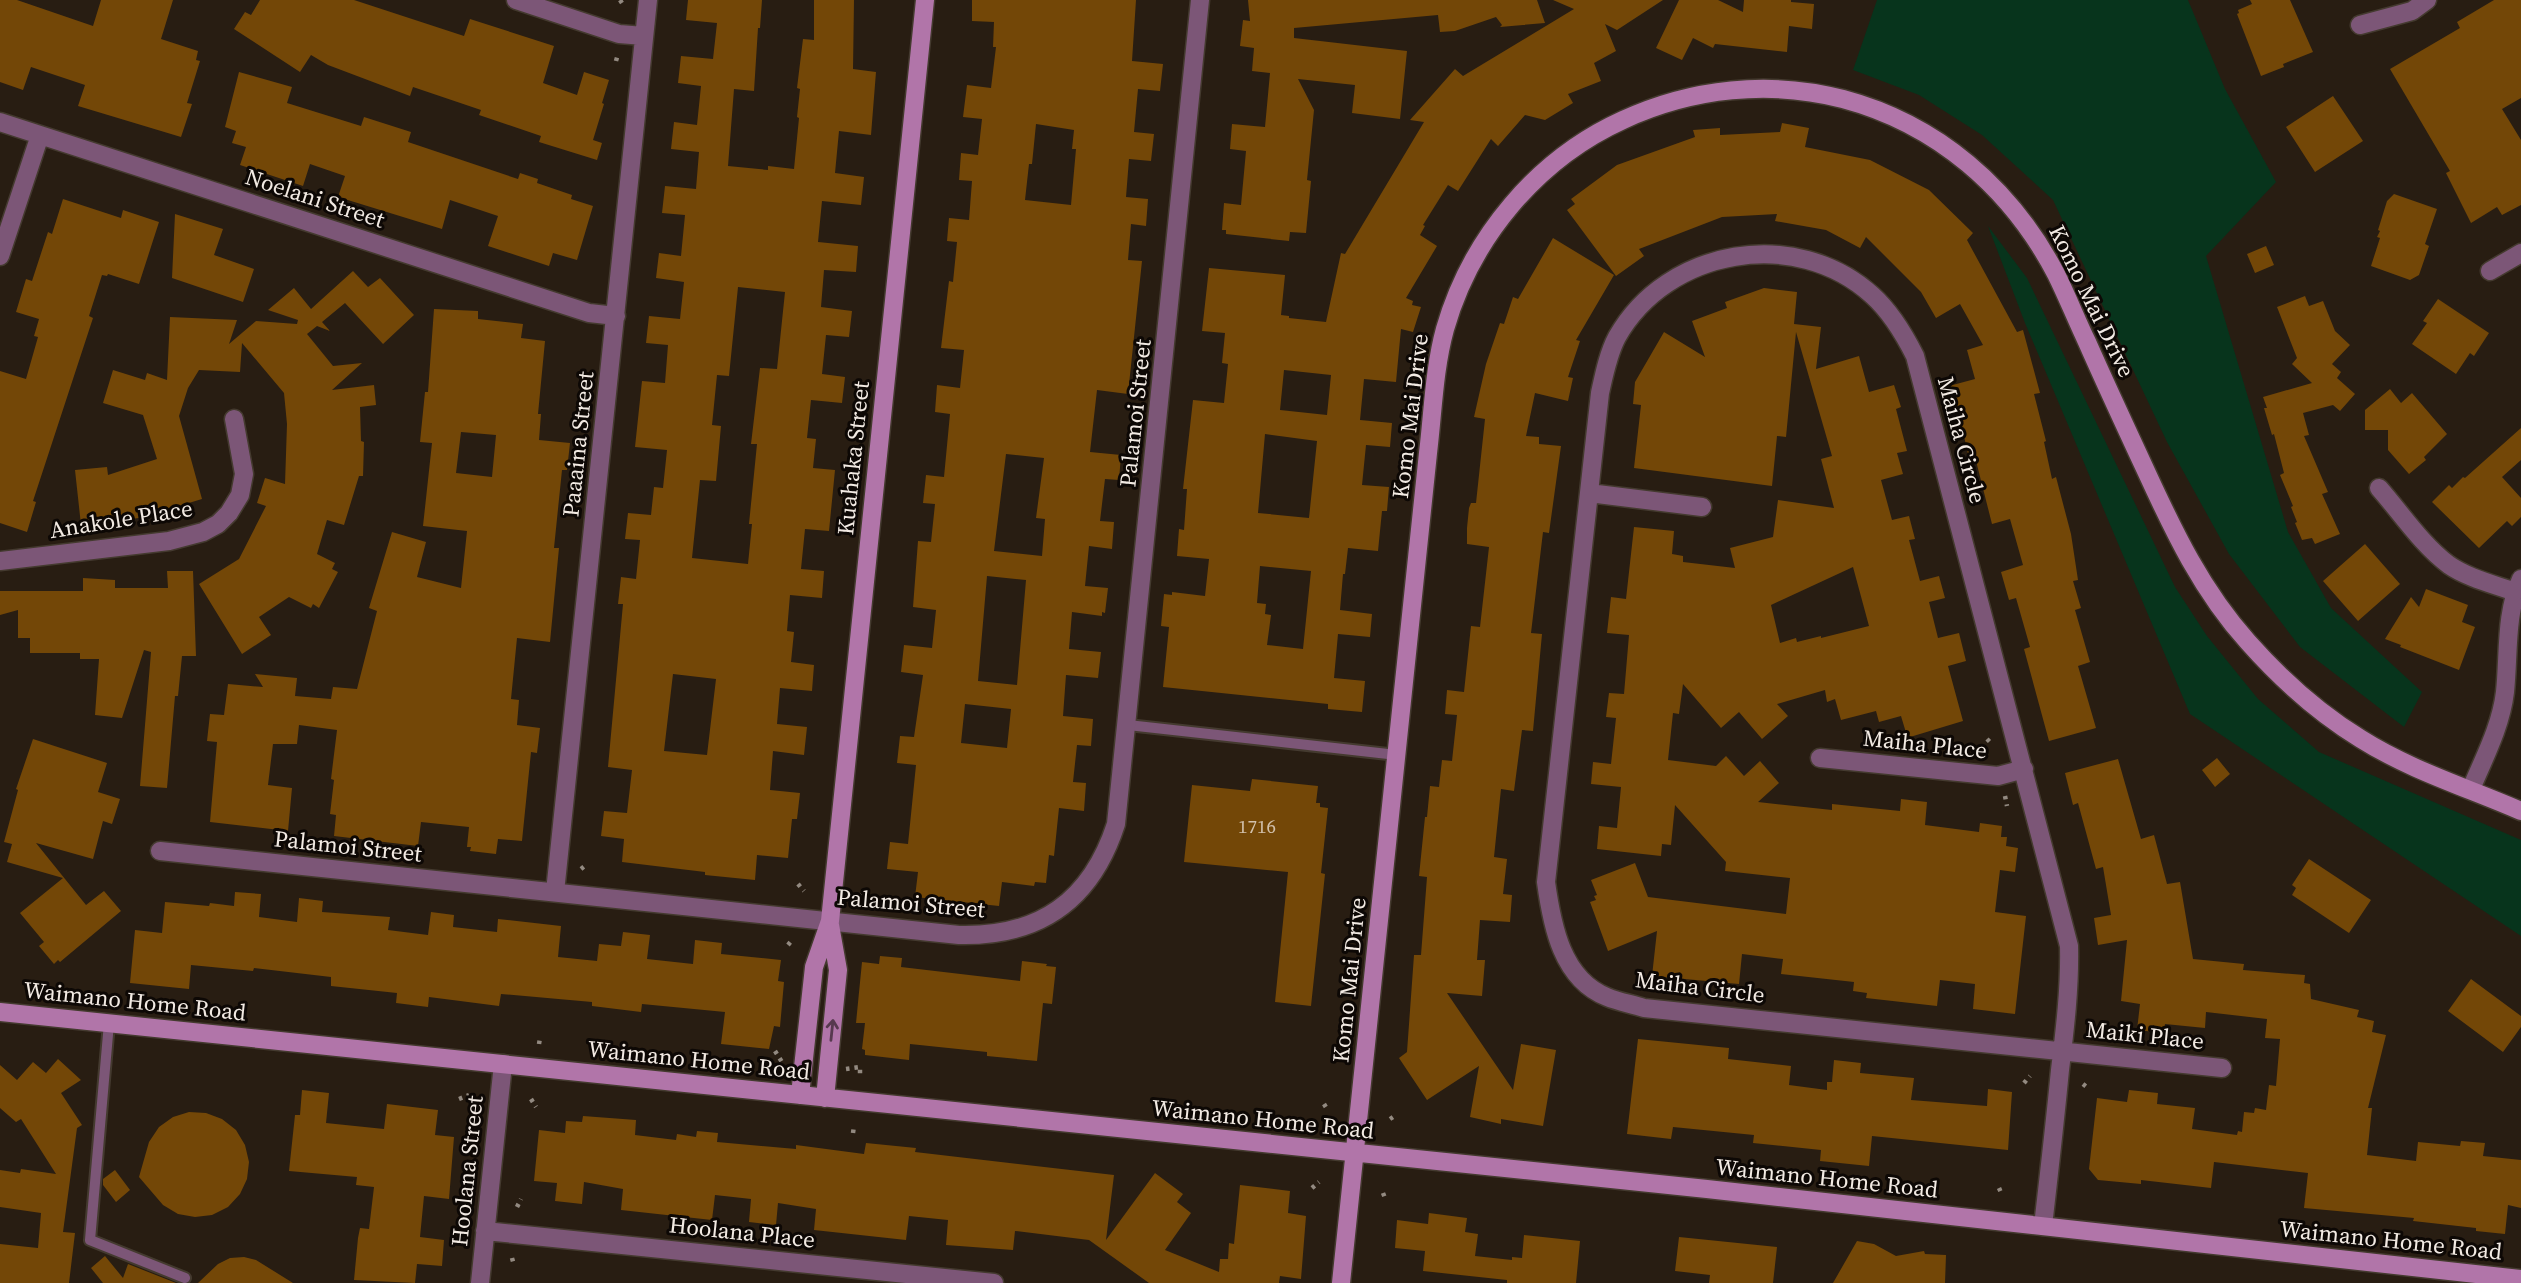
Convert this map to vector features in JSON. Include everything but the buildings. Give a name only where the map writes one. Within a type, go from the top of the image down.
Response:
[{"type":"main road","name":"Kuahaka Street","points":[[800,1095],[814,967],[830,921],[925,0]]},
{"type":"main road","name":"Komo Mai Drive","points":[[1341,1283],[1437,369],[1445,331],[1457,295],[1484,242],[1515,200],[1537,178],[1588,138],[1651,108],[1706,94],[1743,89],[1791,90],[1860,104],[1894,118],[1949,148],[1995,187],[2030,230],[2055,273],[2177,539],[2229,620],[2285,680],[2341,725],[2388,754],[2521,811]]},
{"type":"main road","name":"Kuahaka Street","points":[[825,1098],[838,970],[830,921]]},
{"type":"main road","name":"Waimano Home Road","points":[[0,1012],[2043,1226],[2450,1277],[2521,1279]]},
{"type":"street","points":[[516,0],[619,34],[644,36]]},
{"type":"street","name":"Paaaina Street","points":[[555,892],[648,0]]},
{"type":"street","name":"Palamoi Street","points":[[160,850],[983,936],[1026,927],[1051,915],[1091,879],[1109,848],[1116,824],[1200,0]]},
{"type":"street","points":[[2360,25],[2412,11],[2427,0]]},
{"type":"street","name":"Noelani Street","points":[[0,122],[589,313],[616,316]]},
{"type":"street","points":[[0,256],[40,135]]},
{"type":"street","name":"Maiha Circle","points":[[2043,1226],[2062,1052],[2070,969],[2069,946],[1915,356],[1904,334],[1871,294],[1844,276],[1817,263],[1763,253],[1712,261],[1671,279],[1636,311],[1617,337],[1600,393],[1546,883],[1551,922],[1561,948],[1573,969],[1589,987],[1607,998],[1644,1008],[2062,1052]]},
{"type":"street","points":[[2490,271],[2521,253]]},
{"type":"street","name":"Anakole Place","points":[[0,561],[169,541],[203,532],[218,524],[229,513],[240,495],[244,474],[234,419]]},
{"type":"street","points":[[2379,488],[2449,565],[2468,575],[2518,585],[2510,617],[2504,694],[2497,729],[2471,789]]},
{"type":"street","points":[[1589,493],[1702,507]]},
{"type":"street","name":"Maiha Place","points":[[1820,758],[1998,776],[2024,769]]},
{"type":"street","name":"Maiki Place","points":[[2062,1052],[2222,1068]]},
{"type":"street","name":"Hoolana Street","points":[[480,1283],[503,1064]]},
{"type":"street","name":"Hoolana Place","points":[[485,1231],[994,1283]]},
{"type":"lane","points":[[1128,726],[1397,755]]},
{"type":"lane","points":[[109,1023],[90,1240],[185,1278]]},
{"type":"path","points":[[616,61],[618,54]]},
{"type":"path","points":[[2005,796],[2007,806]]},
{"type":"path","points":[[581,869],[586,865]]},
{"type":"path","points":[[798,884],[804,891]]},
{"type":"path","points":[[859,897],[866,891]]},
{"type":"path","points":[[788,945],[793,939]]},
{"type":"path","points":[[775,1051],[782,1062]]},
{"type":"path","points":[[845,1069],[860,1067],[860,1078]]},
{"type":"path","points":[[2024,1083],[2031,1076]]},
{"type":"path","points":[[2083,1084],[2088,1088]]},
{"type":"path","points":[[459,1099],[469,1095]]},
{"type":"path","points":[[531,1099],[536,1107]]},
{"type":"path","points":[[1324,1104],[1328,1109]]},
{"type":"path","points":[[1390,1119],[1395,1115]]},
{"type":"path","points":[[853,1133],[854,1126]]},
{"type":"path","points":[[1312,1188],[1319,1182]]},
{"type":"path","points":[[1999,1188],[2002,1195]]},
{"type":"path","points":[[517,1207],[521,1199]]},
{"type":"green space","points":[[1877,0],[2188,0],[2225,89],[2276,182],[2206,256],[2288,532],[2331,608],[2422,692],[2404,727],[2300,647],[2229,554],[2167,442],[2053,200],[1982,135],[1919,95],[1853,70]]},
{"type":"green space","points":[[1988,226],[2027,278],[2175,587],[2207,636],[2258,699],[2319,752],[2521,840],[2521,936],[2190,714],[2025,323]]}]
